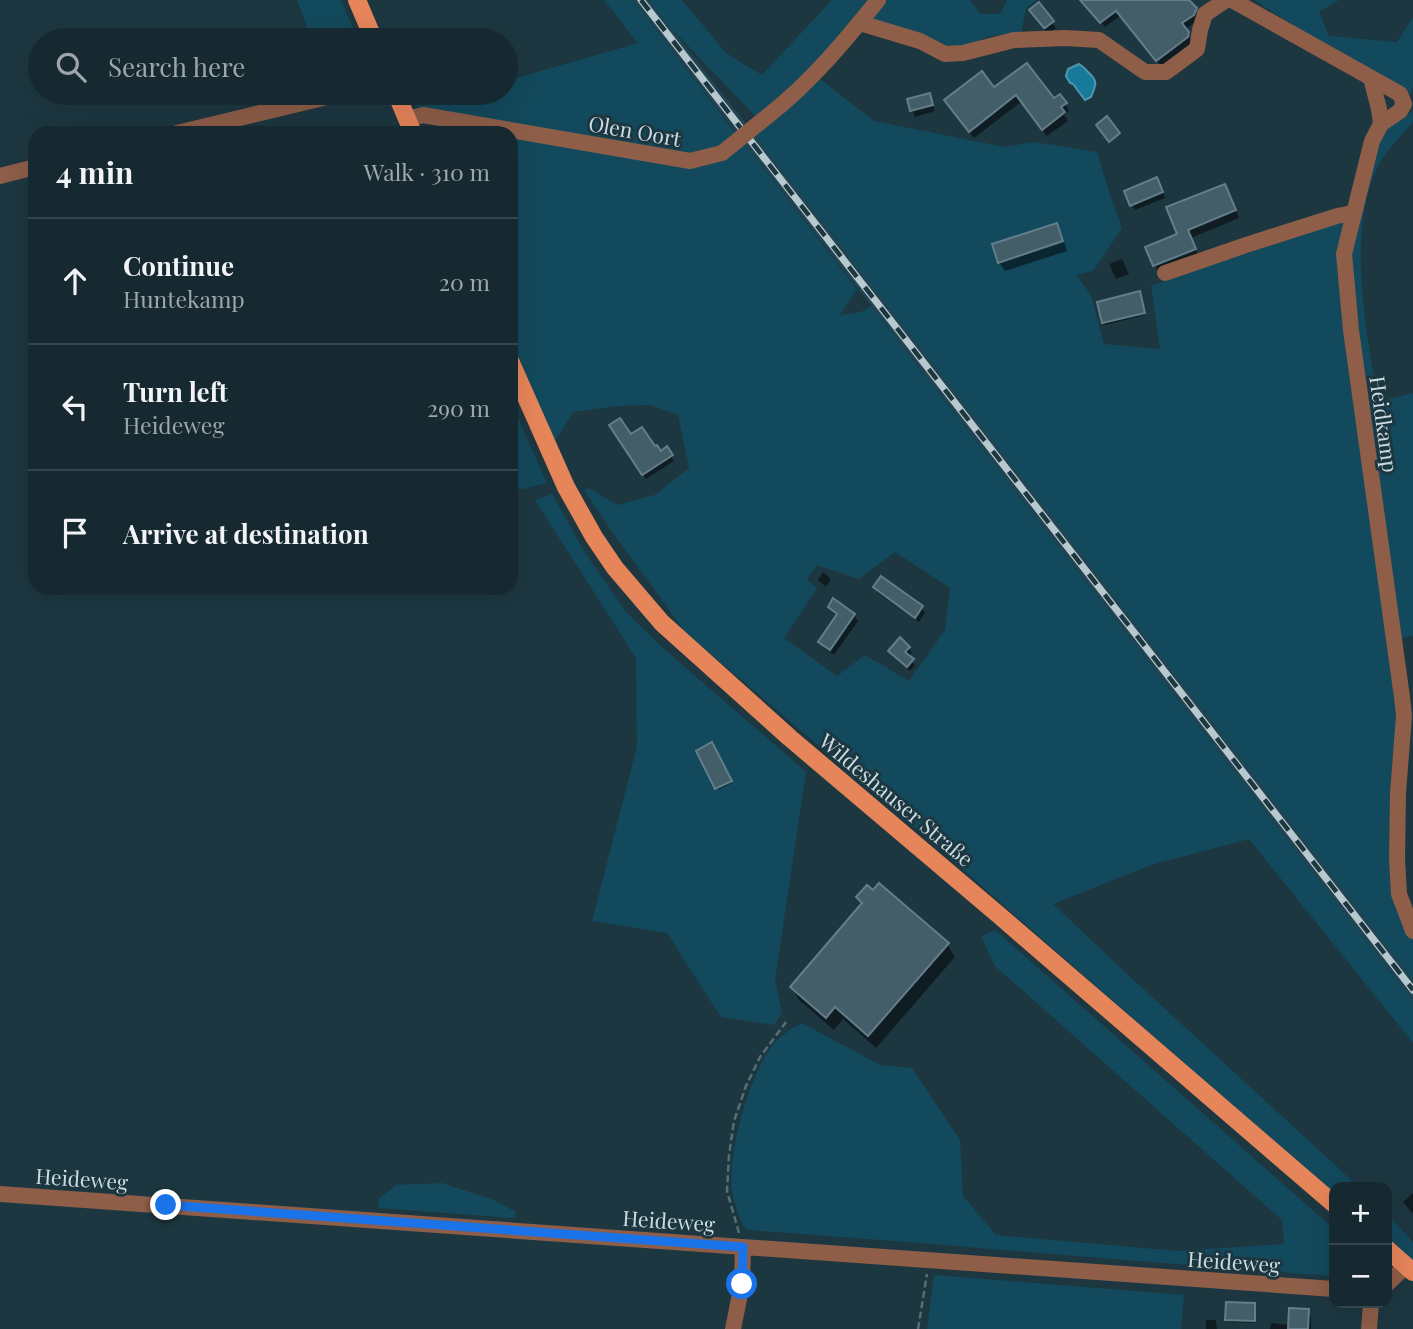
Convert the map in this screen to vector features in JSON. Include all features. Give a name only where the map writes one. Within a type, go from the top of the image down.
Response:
[{"type":"main road","points":[[357,0],[369,28]]},
{"type":"main road","points":[[401,105],[410,126]]},
{"type":"main road","name":"Wildeshauser Straße","points":[[518,379],[566,487],[594,537],[615,568],[662,623],[790,738],[1329,1200]]},
{"type":"main road","points":[[1392,1254],[1409,1269]]},
{"type":"street","name":"Olen Oort","points":[[518,131],[690,160],[722,153],[792,97],[878,0]]},
{"type":"street","points":[[860,23],[920,41],[946,54],[963,53],[1014,40],[1099,40],[1145,72],[1166,72],[1197,49],[1205,14],[1226,0]]},
{"type":"street","points":[[1232,0],[1400,94],[1408,104]]},
{"type":"street","points":[[1371,78],[1381,124]]},
{"type":"street","name":"Heidkamp","points":[[1408,104],[1381,124],[1372,141],[1344,254],[1351,330],[1404,716],[1398,793],[1399,894],[1413,931]]},
{"type":"street","points":[[206,126],[294,105]]},
{"type":"street","name":"Olen Oort","points":[[410,126],[424,115],[489,126]]},
{"type":"street","points":[[0,176],[28,169]]},
{"type":"street","points":[[1165,273],[1285,232],[1353,213]]},
{"type":"street","name":"Heideweg","points":[[0,1194],[1329,1289]]},
{"type":"street","points":[[733,1329],[742,1284],[743,1247]]},
{"type":"street","points":[[1392,1281],[1409,1269]]},
{"type":"street","points":[[1370,1329],[1371,1308]]},
{"type":"path","points":[[743,1247],[727,1191],[734,1121],[746,1086],[760,1058],[786,1022]]},
{"type":"path","points":[[918,1329],[930,1260]]},
{"type":"shaded area","points":[[297,0],[341,0],[353,28],[308,28]]},
{"type":"shaded area","points":[[604,0],[633,0],[737,135],[721,148],[689,156],[430,111],[414,105],[518,105],[518,78],[638,43]]},
{"type":"shaded area","points":[[633,0],[649,0],[1019,471],[1413,979],[1413,1001]]},
{"type":"shaded area","points":[[649,0],[682,0],[726,53],[762,75],[832,0],[871,0],[810,74],[758,119],[668,25]]},
{"type":"shaded area","points":[[886,0],[970,0],[980,14],[1000,14],[1007,0],[1037,0],[1026,8],[1021,34],[988,36],[965,49],[945,52],[869,23]]},
{"type":"shaded area","points":[[1254,0],[1339,0],[1319,12],[1329,36],[1397,42],[1413,17],[1413,87],[1410,95],[1325,45]]},
{"type":"shaded area","points":[[1079,64],[1095,83],[1091,97],[1085,100],[1066,76],[1068,69]]},
{"type":"shaded area","points":[[819,78],[874,121],[1005,147],[1034,142],[1097,152],[1122,228],[1093,271],[1076,275],[1091,295],[1104,344],[1160,349],[1151,286],[1344,218],[1398,699],[1392,862],[1413,937],[1413,979],[754,134]]},
{"type":"shaded area","points":[[1413,112],[1413,122],[1382,159],[1369,190],[1363,219],[1361,250],[1365,314],[1378,402],[1413,393],[1413,636],[1399,639],[1348,253],[1356,213],[1384,130]]},
{"type":"shaded area","points":[[518,136],[690,166],[744,143],[857,289],[840,315],[861,312],[871,306],[1413,1001],[1413,1043],[1249,839],[1151,865],[1053,904],[1354,1182],[1329,1182],[1329,1191],[902,816],[686,633],[584,490],[589,488],[617,505],[655,495],[689,468],[678,415],[650,405],[573,412],[554,443],[518,362]],"holes":[[[895,552],[950,588],[945,630],[909,681],[865,655],[837,676],[784,638],[817,588],[807,579],[817,565],[859,579]]]},
{"type":"shaded area","points":[[518,418],[547,483],[518,489]]},
{"type":"shaded area","points":[[552,494],[586,554],[626,612],[663,648],[806,772],[775,980],[782,1012],[774,1025],[721,1017],[667,933],[592,921],[637,747],[636,658],[535,500]]},
{"type":"shaded area","points":[[995,930],[1329,1225],[1329,1276],[747,1230],[743,1226],[732,1190],[733,1154],[738,1132],[751,1087],[769,1050],[779,1038],[802,1023],[880,1065],[912,1068],[960,1140],[963,1196],[996,1235],[1177,1251],[1284,1244],[1282,1220],[995,966],[981,936]]},
{"type":"shaded area","points":[[442,1183],[494,1200],[516,1212],[515,1218],[379,1208],[378,1200],[396,1185]]},
{"type":"shaded area","points":[[1392,1219],[1413,1242],[1413,1263],[1392,1244]]},
{"type":"shaded area","points":[[934,1275],[1184,1295],[1181,1329],[927,1329]]},
{"type":"building","points":[[1080,0],[1189,0],[1197,8],[1194,15],[1182,23],[1189,32],[1188,37],[1156,61],[1116,11],[1100,23]]},
{"type":"building","points":[[1039,2],[1054,21],[1045,28],[1029,10]]},
{"type":"building","points":[[1027,63],[1054,98],[1060,94],[1067,103],[1061,107],[1065,112],[1042,130],[1016,95],[969,132],[944,100],[982,71],[994,87]]},
{"type":"building","points":[[930,93],[933,105],[910,111],[907,99]]},
{"type":"building","points":[[1107,116],[1120,133],[1109,142],[1096,125]]},
{"type":"building","points":[[1157,177],[1163,192],[1130,206],[1124,191]]},
{"type":"building","points":[[1225,184],[1236,210],[1188,230],[1196,249],[1153,266],[1145,247],[1177,234],[1166,207]]},
{"type":"building","points":[[1057,223],[1063,241],[998,263],[992,244]]},
{"type":"building","points":[[1140,291],[1145,313],[1102,323],[1097,302]]},
{"type":"building","points":[[620,418],[631,434],[642,427],[655,446],[661,451],[667,446],[673,455],[642,475],[609,425]]},
{"type":"building","points":[[881,576],[923,606],[915,618],[873,587]]},
{"type":"building","points":[[833,598],[855,614],[830,650],[818,642],[837,614],[828,607]]},
{"type":"building","points":[[900,637],[910,647],[905,652],[914,659],[907,667],[888,651]]},
{"type":"building","points":[[712,742],[732,781],[715,789],[696,751]]},
{"type":"building","points":[[879,883],[949,943],[868,1036],[835,1007],[826,1018],[790,987],[862,903],[856,897],[867,885],[873,890]]},
{"type":"building","points":[[1226,1302],[1255,1303],[1255,1321],[1225,1320]]},
{"type":"building","points":[[1289,1308],[1309,1309],[1308,1329],[1288,1329]]},
{"type":"railway","points":[[641,0],[1413,990]]},
{"type":"route","points":[[166,1205],[743,1247],[742,1284]]}]
